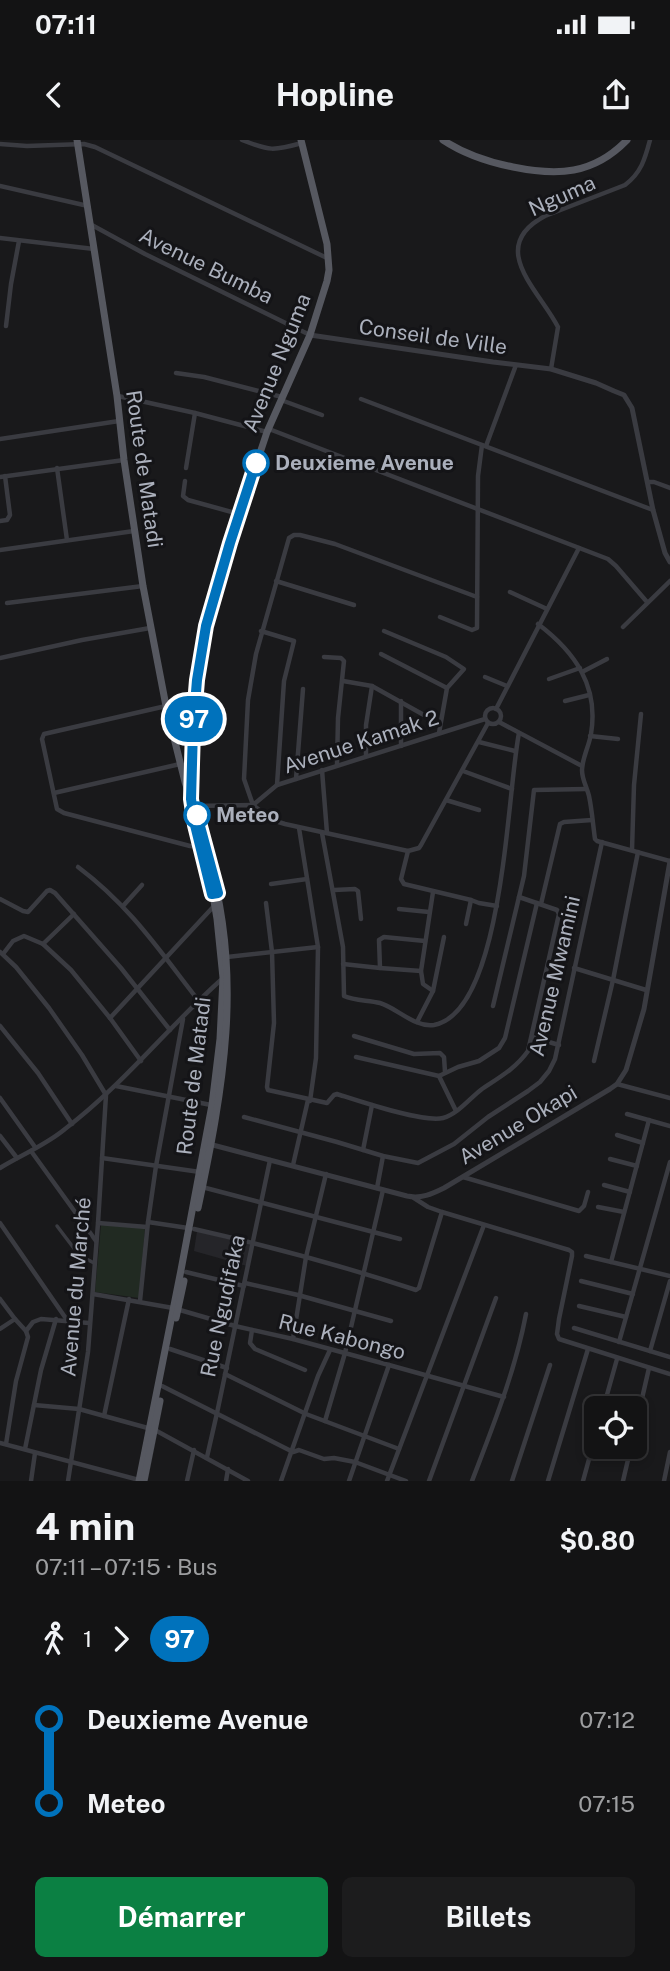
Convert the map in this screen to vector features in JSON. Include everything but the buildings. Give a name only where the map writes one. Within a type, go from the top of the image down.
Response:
[{"type":"main road","points":[[444,140],[486,161],[553,173],[568,172],[594,164],[627,140]]},
{"type":"main road","name":"Avenue Nguma","points":[[193,805],[192,755],[197,680],[206,626],[267,430],[310,335],[327,281],[327,244],[301,141]]},
{"type":"main road","name":"Route de Matadi","points":[[77,143],[150,628],[180,764],[197,815],[227,957],[222,1052],[202,1187],[191,1228]]},
{"type":"main road","points":[[178,755],[192,755]]},
{"type":"main road","name":"Route de Matadi","points":[[193,805],[201,847],[215,894],[225,977]]},
{"type":"main road","name":"Route de Matadi","points":[[152,1429],[186,1260],[200,1172],[208,1143],[222,1052]]},
{"type":"main road","name":"Route de Matadi","points":[[140,1481],[170,1349],[175,1309],[186,1272],[186,1260]]},
{"type":"street","name":"Avenue Nguma","points":[[242,140],[269,150],[301,141]]},
{"type":"street","name":"Nguma","points":[[551,369],[558,327],[520,269],[517,257],[518,242],[524,230],[545,216],[625,186],[641,169],[650,140]]},
{"type":"street","points":[[0,144],[27,146],[77,143],[95,147],[328,258]]},
{"type":"street","points":[[0,186],[88,206]]},
{"type":"street","name":"Avenue Bumba","points":[[90,224],[310,335]]},
{"type":"street","points":[[0,239],[94,248]]},
{"type":"street","points":[[6,326],[10,284],[19,241]]},
{"type":"street","name":"Conseil de Ville","points":[[310,335],[551,369]]},
{"type":"street","points":[[440,617],[472,630],[477,625],[478,476],[484,445],[516,365]]},
{"type":"street","points":[[551,369],[596,383],[624,395],[629,401],[653,510],[670,562]]},
{"type":"street","points":[[176,373],[204,377],[281,398],[323,415]]},
{"type":"street","points":[[117,396],[267,430],[579,548],[613,562],[647,602]]},
{"type":"street","points":[[361,399],[653,510]]},
{"type":"street","points":[[186,468],[195,413]]},
{"type":"street","points":[[0,439],[119,421]]},
{"type":"street","points":[[0,521],[7,520],[10,514],[3,477],[124,460]]},
{"type":"street","points":[[57,468],[67,540]]},
{"type":"street","points":[[185,481],[183,496],[188,500],[239,514]]},
{"type":"street","points":[[648,482],[670,488]]},
{"type":"street","points":[[0,550],[134,531]]},
{"type":"street","points":[[477,597],[335,544],[294,535],[289,538],[261,631],[248,700],[244,779],[254,805],[272,820],[408,851],[419,848],[478,741],[487,721],[487,710],[496,709]]},
{"type":"street","points":[[496,709],[579,548]]},
{"type":"street","points":[[276,580],[354,605]]},
{"type":"street","points":[[622,627],[670,581]]},
{"type":"street","points":[[7,603],[143,586]]},
{"type":"street","points":[[509,592],[547,609]]},
{"type":"street","points":[[538,624],[555,637],[573,657],[581,670],[589,695],[593,718],[582,766],[594,839],[670,861],[644,1009],[628,1065],[617,1084],[670,1098]]},
{"type":"street","points":[[0,658],[82,639],[150,628]]},
{"type":"street","points":[[261,631],[294,641],[284,681],[277,785]]},
{"type":"street","points":[[384,631],[446,657],[464,668],[447,688],[439,733]]},
{"type":"street","points":[[381,654],[447,688]]},
{"type":"street","points":[[324,657],[343,659],[337,765]]},
{"type":"street","points":[[549,679],[607,659]]},
{"type":"street","points":[[485,677],[507,686]]},
{"type":"street","points":[[342,681],[372,686],[440,724]]},
{"type":"street","points":[[366,756],[366,725],[372,686]]},
{"type":"street","points":[[296,779],[303,689]]},
{"type":"street","points":[[565,701],[589,695]]},
{"type":"street","points":[[401,701],[401,746]]},
{"type":"street","points":[[166,706],[44,734],[41,739],[57,808],[59,811],[201,847]]},
{"type":"street","points":[[496,709],[501,716],[499,722]]},
{"type":"street","points":[[594,1061],[613,980],[635,851],[634,785],[640,714]]},
{"type":"street","points":[[487,721],[493,724],[499,722],[582,766]]},
{"type":"street","name":"Avenue Kamak 2","points":[[254,805],[277,785],[439,733],[487,721]]},
{"type":"street","points":[[322,770],[325,833],[343,947],[343,994],[345,997],[381,1003],[429,1026],[439,1024],[457,1012],[473,988],[486,954],[497,906],[519,733]]},
{"type":"street","points":[[590,736],[618,739]]},
{"type":"street","points":[[478,741],[515,751]]},
{"type":"street","points":[[54,793],[180,764]]},
{"type":"street","points":[[463,771],[512,789]]},
{"type":"street","points":[[493,1006],[524,876],[534,790],[586,789]]},
{"type":"street","points":[[446,800],[480,810]]},
{"type":"street","points":[[193,805],[254,805]]},
{"type":"street","points":[[356,1056],[439,1076],[479,1061],[502,1046],[560,824],[592,820]]},
{"type":"street","points":[[293,1165],[309,1100],[317,1045],[318,947],[299,828]]},
{"type":"street","name":"Avenue Mwamini","points":[[244,1117],[383,1156],[418,1163],[454,1144],[540,1082],[549,1071],[559,1045],[602,842]]},
{"type":"street","points":[[408,851],[401,879],[404,884],[497,906]]},
{"type":"street","points":[[78,867],[124,906],[198,1000]]},
{"type":"street","points":[[271,884],[307,879]]},
{"type":"street","points":[[124,906],[142,885]]},
{"type":"street","points":[[0,899],[28,912],[50,890],[55,893],[170,1030]]},
{"type":"street","points":[[334,890],[358,891],[361,919]]},
{"type":"street","points":[[433,892],[421,971],[423,984],[433,991]]},
{"type":"street","points":[[266,903],[272,952],[274,1023],[268,1090],[328,1103],[337,1094],[411,1115],[439,1118],[456,1111],[479,1091],[513,1069],[528,1051],[559,914],[557,910],[519,897]]},
{"type":"street","points":[[466,924],[471,900]]},
{"type":"street","points":[[110,1018],[215,905]]},
{"type":"street","points":[[399,909],[430,912]]},
{"type":"street","points":[[43,944],[74,914]]},
{"type":"street","points":[[106,1095],[49,1008],[2,953],[13,941],[24,936],[43,944],[71,970],[141,1061]]},
{"type":"street","points":[[417,1022],[433,991],[444,937]]},
{"type":"street","points":[[380,968],[381,938],[425,941]]},
{"type":"street","points":[[227,957],[318,947]]},
{"type":"street","points":[[342,964],[421,971]]},
{"type":"street","points":[[574,968],[646,990]]},
{"type":"street","points":[[0,1168],[72,1124],[116,1086],[198,1000],[225,977]]},
{"type":"street","points":[[140,1301],[156,1166],[183,1017]]},
{"type":"street","points":[[0,1027],[38,1073],[72,1124]]},
{"type":"street","points":[[354,1036],[404,1052],[425,1055],[440,1053],[444,1057],[445,1072]]},
{"type":"street","points":[[531,1037],[559,1045]]},
{"type":"street","points":[[439,1076],[456,1111]]},
{"type":"street","name":"Avenue Okapi","points":[[414,1197],[430,1195],[617,1084]]},
{"type":"street","points":[[116,1086],[212,1105]]},
{"type":"street","name":"Avenue du Marché","points":[[68,1481],[88,1352],[106,1095]]},
{"type":"street","points":[[0,1098],[97,1242]]},
{"type":"street","points":[[363,1150],[372,1105]]},
{"type":"street","points":[[627,1114],[670,1126]]},
{"type":"street","points":[[611,1262],[649,1120]]},
{"type":"street","points":[[617,1135],[643,1143]]},
{"type":"street","points":[[0,1136],[17,1158]]},
{"type":"street","points":[[208,1143],[414,1197],[428,1207],[442,1212],[572,1252],[557,1334],[559,1339],[670,1374]]},
{"type":"street","points":[[325,1421],[356,1311],[373,1232],[383,1156]]},
{"type":"street","points":[[102,1158],[200,1172]]},
{"type":"street","points":[[610,1159],[637,1166]]},
{"type":"street","name":"Rue Ngudifaka","points":[[206,1457],[270,1160]]},
{"type":"street","points":[[619,1342],[670,1162]]},
{"type":"street","points":[[293,1339],[298,1295],[326,1174]]},
{"type":"street","points":[[462,1177],[579,1210],[584,1206],[588,1192]]},
{"type":"street","points":[[604,1185],[630,1192]]},
{"type":"street","points":[[202,1187],[400,1239]]},
{"type":"street","points":[[598,1207],[624,1212]]},
{"type":"street","points":[[98,1223],[191,1228],[253,1242],[418,1290],[442,1212]]},
{"type":"street","points":[[0,1223],[67,1320]]},
{"type":"street","points":[[387,1481],[484,1225]]},
{"type":"street","points":[[57,1226],[79,1255],[95,1264]]},
{"type":"street","points":[[586,1256],[670,1278],[650,1351]]},
{"type":"street","points":[[186,1272],[298,1295],[391,1321]]},
{"type":"street","points":[[582,1281],[633,1294]]},
{"type":"street","name":"Rue Kabongo","points":[[93,1294],[175,1309],[504,1397]]},
{"type":"street","points":[[429,1481],[496,1298]]},
{"type":"street","points":[[0,1299],[28,1337],[3,1444],[140,1481]]},
{"type":"street","points":[[104,1416],[129,1299]]},
{"type":"street","points":[[579,1306],[626,1317]]},
{"type":"street","points":[[472,1481],[504,1397],[526,1314]]},
{"type":"street","points":[[0,1329],[15,1319]]},
{"type":"street","points":[[25,1450],[41,1370],[56,1319]]},
{"type":"street","points":[[26,1331],[37,1320],[89,1323]]},
{"type":"street","points":[[574,1328],[669,1357],[670,1348]]},
{"type":"street","points":[[252,1330],[250,1343],[255,1349],[306,1370]]},
{"type":"street","points":[[170,1349],[227,1368]]},
{"type":"street","points":[[548,1481],[588,1349]]},
{"type":"street","points":[[281,1481],[318,1376],[330,1350]]},
{"type":"street","points":[[607,1396],[617,1359]]},
{"type":"street","points":[[349,1481],[389,1365]]},
{"type":"street","points":[[512,1481],[550,1365]]},
{"type":"street","points":[[643,1396],[649,1368]]},
{"type":"street","points":[[225,1374],[306,1414],[399,1449]]},
{"type":"street","points":[[162,1386],[293,1452],[299,1450],[324,1459],[337,1458],[355,1462],[406,1481]]},
{"type":"street","points":[[34,1405],[79,1409],[152,1429],[248,1481]]},
{"type":"street","points":[[187,1481],[194,1450]]},
{"type":"street","points":[[664,1481],[670,1452]]},
{"type":"street","points":[[31,1481],[35,1453]]},
{"type":"street","points":[[583,1481],[589,1459]]},
{"type":"street","points":[[623,1481],[628,1459]]},
{"type":"street","points":[[226,1481],[228,1469]]},
{"type":"shaded area","points":[[101,1225],[145,1228],[139,1298],[95,1292]]},
{"type":"shaded area","points":[[197,1231],[251,1245],[247,1266],[194,1251]]},
{"type":"bus line","name":"97","points":[[197,815],[218,893],[212,894],[191,799],[197,680],[206,626],[256,463]]},
{"type":"place","name":"Deuxieme Avenue","points":[[256,463]]},
{"type":"place","name":"Meteo","points":[[197,815]]}]
